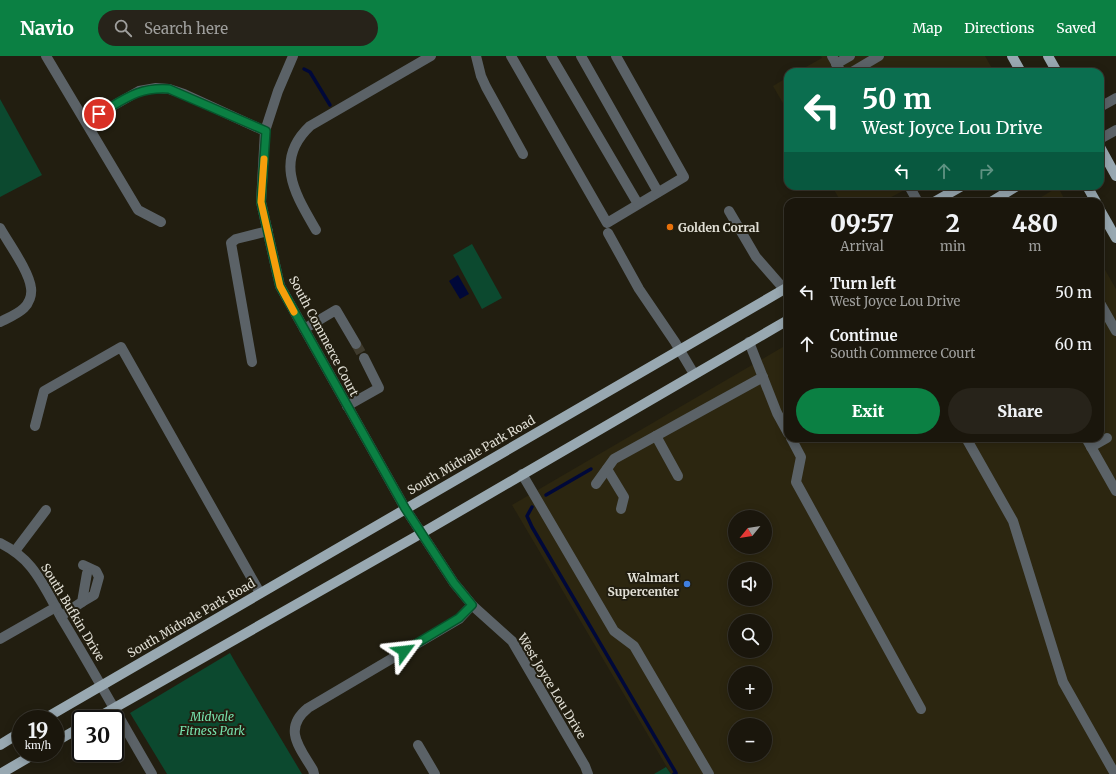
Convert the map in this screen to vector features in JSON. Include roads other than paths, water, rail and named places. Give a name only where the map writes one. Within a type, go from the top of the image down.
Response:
[{"type":"main road","points":[[1012,56],[1019,68]]},
{"type":"main road","points":[[1048,56],[1055,68]]},
{"type":"main road","points":[[1104,154],[1116,176]]},
{"type":"main road","points":[[941,198],[955,190]]},
{"type":"main road","points":[[998,198],[1010,190]]},
{"type":"main road","points":[[1104,217],[1116,238]]},
{"type":"main road","name":"South Midvale Park Road","points":[[59,710],[784,289]]},
{"type":"main road","points":[[110,710],[422,532],[784,322]]},
{"type":"main road","points":[[0,745],[12,738]]},
{"type":"main road","points":[[0,774],[21,762]]},
{"type":"street","points":[[46,56],[138,210],[161,222]]},
{"type":"street","name":"South Commerce Court","points":[[293,56],[278,91],[266,131],[261,202],[280,286],[414,522]]},
{"type":"street","points":[[316,230],[299,201],[291,182],[290,164],[295,146],[302,133],[310,126],[432,56]]},
{"type":"street","points":[[476,56],[486,87],[523,154]]},
{"type":"street","points":[[511,56],[607,222],[684,177],[616,56]]},
{"type":"street","points":[[551,56],[638,204]]},
{"type":"street","points":[[581,56],[658,192]]},
{"type":"street","points":[[837,64],[850,56]]},
{"type":"street","points":[[859,68],[879,56]]},
{"type":"street","points":[[86,121],[139,91],[156,88],[169,89],[184,94],[266,131]]},
{"type":"street","points":[[1104,105],[1116,98]]},
{"type":"street","points":[[1104,137],[1116,130]]},
{"type":"street","points":[[729,211],[756,257],[784,286]]},
{"type":"street","points":[[0,228],[30,280],[32,290],[36,296],[24,308],[0,322]]},
{"type":"street","points":[[252,362],[231,243],[236,239],[268,231]]},
{"type":"street","points":[[608,233],[639,289],[680,349],[694,374]]},
{"type":"street","points":[[304,329],[336,310],[356,344]]},
{"type":"street","points":[[1104,310],[1116,331]]},
{"type":"street","points":[[750,342],[777,413],[784,426]]},
{"type":"street","points":[[35,426],[44,391],[121,347],[260,592]]},
{"type":"street","points":[[347,406],[379,388],[364,358]]},
{"type":"street","points":[[596,484],[614,459],[763,377]]},
{"type":"street","points":[[656,436],[678,476]]},
{"type":"street","points":[[792,442],[801,457],[796,482],[921,709]]},
{"type":"street","points":[[968,442],[1013,521],[1062,682],[1115,774]]},
{"type":"street","points":[[1089,442],[1116,491]]},
{"type":"street","points":[[607,469],[624,497],[621,509]]},
{"type":"street","points":[[522,474],[614,631],[634,646],[709,774]]},
{"type":"street","points":[[15,551],[46,510]]},
{"type":"street","name":"West Joyce Lou Drive","points":[[414,522],[422,532],[454,583],[472,605],[512,641],[585,766],[588,774]]},
{"type":"street","name":"South Bufkin Drive","points":[[0,542],[15,551],[37,575],[152,774]]},
{"type":"street","points":[[0,639],[82,602],[85,569]]},
{"type":"street","points":[[314,774],[294,732],[295,725],[302,712],[459,618],[472,605]]},
{"type":"street","points":[[418,745],[435,774]]},
{"type":"waterway","points":[[304,69],[310,72],[330,105]]},
{"type":"waterway","points":[[546,495],[591,469]]},
{"type":"waterway","points":[[532,507],[527,516],[532,527],[676,773],[674,774]]},
{"type":"tunnel","points":[[356,344],[364,358]]},
{"type":"place","name":"Golden Corral","points":[[670,227]]},
{"type":"place","name":"Walmart Supercenter","points":[[687,584]]},
{"type":"park label","name":"Midvale Fitness Park","points":[[212,723]]}]
